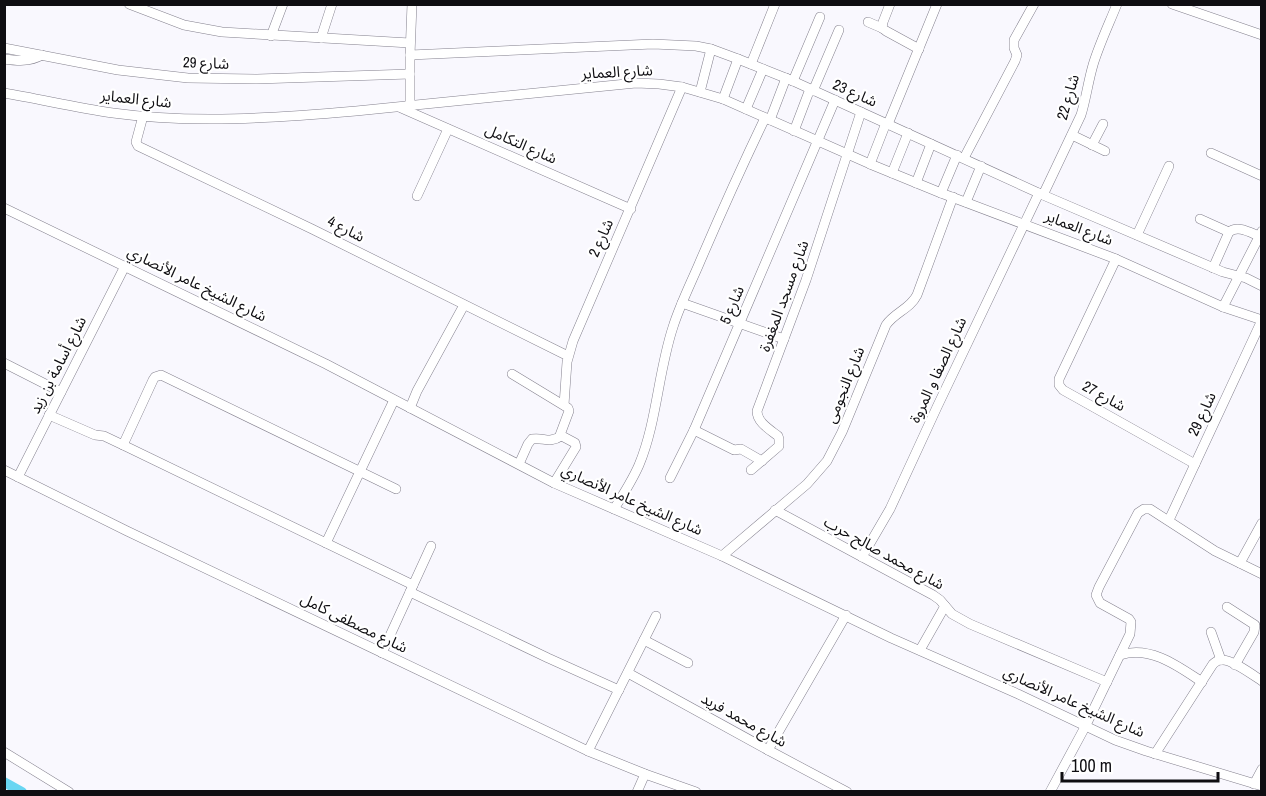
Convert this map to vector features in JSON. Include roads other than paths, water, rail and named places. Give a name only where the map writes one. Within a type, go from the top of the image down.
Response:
[{"type":"street","points":[[129,4],[166,19],[222,32],[410,43]]},
{"type":"street","points":[[271,36],[283,4]]},
{"type":"street","points":[[321,38],[332,4]]},
{"type":"street","points":[[410,106],[412,4]]},
{"type":"street","points":[[751,64],[775,4]]},
{"type":"street","points":[[882,28],[890,4]]},
{"type":"street","points":[[870,164],[937,4]]},
{"type":"street","points":[[941,193],[1017,55],[1014,40],[1034,4]]},
{"type":"street","name":"شارع 22","points":[[1041,194],[1072,135],[1085,103],[1092,66],[1117,4]]},
{"type":"street","points":[[1172,4],[1262,35]]},
{"type":"street","points":[[614,509],[639,464],[647,440],[661,373],[682,303],[717,222],[820,17]]},
{"type":"street","points":[[867,22],[919,49]]},
{"type":"street","points":[[794,131],[839,30]]},
{"type":"street","name":"شارع 23","points":[[410,55],[653,44],[682,44],[711,49],[835,100],[1041,194],[1213,268],[1252,280],[1262,286]]},
{"type":"street","name":"شارع 29","points":[[4,48],[118,70],[188,78],[258,79],[410,74]]},
{"type":"street","points":[[700,92],[711,49]]},
{"type":"street","points":[[4,58],[25,61],[42,55]]},
{"type":"street","points":[[723,99],[738,59]]},
{"type":"street","points":[[746,109],[763,69]]},
{"type":"street","name":"شارع العماير","points":[[4,93],[113,113],[237,119],[313,115],[625,84],[682,87],[723,99],[916,183],[1116,259],[1223,307],[1262,320]]},
{"type":"street","name":"شارع 2","points":[[561,436],[560,433],[569,411],[564,405],[568,356],[682,87]]},
{"type":"street","name":"شارع 5","points":[[670,478],[694,430],[741,323],[835,100]]},
{"type":"street","name":"شارع التكامل","points":[[399,107],[631,209]]},
{"type":"street","name":"شارع مسجد المغفرة","points":[[751,470],[777,449],[780,442],[778,436],[760,421],[757,414],[816,252],[861,112]]},
{"type":"street","name":"شارع 4","points":[[143,116],[136,142],[138,146],[568,356]]},
{"type":"street","points":[[1092,145],[1103,124]]},
{"type":"street","points":[[417,196],[448,129]]},
{"type":"street","points":[[892,173],[908,133]]},
{"type":"street","points":[[1072,135],[1105,151]]},
{"type":"street","points":[[916,183],[932,144]]},
{"type":"street","points":[[1211,153],[1262,176]]},
{"type":"street","points":[[966,202],[981,166]]},
{"type":"street","points":[[1137,235],[1169,166]]},
{"type":"street","name":"شارع الصفا و المروة","points":[[862,557],[890,509],[1024,224],[1041,194]]},
{"type":"street","name":"شارع النجومى","points":[[722,556],[807,484],[827,461],[886,325],[895,315],[910,305],[916,295],[953,197]]},
{"type":"street","name":"شارع الشيخ عامر الأنصاري","points":[[4,208],[315,359],[554,483],[722,556],[872,629],[1115,740],[1258,785]]},
{"type":"street","points":[[1200,219],[1229,232]]},
{"type":"street","points":[[1213,268],[1229,232],[1236,228],[1260,233],[1223,307]]},
{"type":"street","name":"شارع 27","points":[[1116,259],[1059,379],[1059,385],[1063,390],[1195,464]]},
{"type":"street","name":"شارع أسامة بن زيد","points":[[18,477],[125,266]]},
{"type":"street","points":[[682,303],[784,339]]},
{"type":"street","points":[[410,408],[464,305]]},
{"type":"street","name":"شارع 29","points":[[1169,520],[1262,320]]},
{"type":"street","points":[[4,363],[61,392]]},
{"type":"street","points":[[512,374],[564,405]]},
{"type":"street","points":[[123,445],[153,380],[160,375],[396,489]]},
{"type":"street","points":[[326,543],[394,400]]},
{"type":"street","points":[[49,415],[123,445],[326,543],[548,658],[619,690]]},
{"type":"street","points":[[694,430],[734,450],[743,450],[762,461]]},
{"type":"street","points":[[519,464],[532,439],[552,440],[561,436],[574,442],[576,447],[554,483]]},
{"type":"street","name":"شارع مصطفى كامل","points":[[4,470],[588,750],[696,792]]},
{"type":"street","points":[[1050,792],[1085,727],[1130,634],[1131,622],[1125,616],[1100,603],[1097,591],[1141,510],[1150,509],[1215,551],[1262,574]]},
{"type":"street","name":"شارع محمد صالح حرب","points":[[775,510],[933,595],[952,614],[970,624],[1107,682]]},
{"type":"street","points":[[1240,563],[1262,523]]},
{"type":"street","points":[[382,653],[431,546]]},
{"type":"street","points":[[920,650],[945,606]]},
{"type":"street","points":[[1227,607],[1255,625],[1254,632],[1235,664]]},
{"type":"street","points":[[768,750],[846,615]]},
{"type":"street","points":[[588,750],[656,616]]},
{"type":"street","points":[[1211,632],[1221,660]]},
{"type":"street","points":[[644,640],[688,663]]},
{"type":"street","points":[[1120,655],[1129,652],[1144,652],[1176,665],[1202,682]]},
{"type":"street","points":[[1155,754],[1213,664],[1221,660],[1229,661],[1262,681]]},
{"type":"street","name":"شارع محمد فريد","points":[[628,673],[847,792]]},
{"type":"street","points":[[4,752],[69,792]]},
{"type":"street","points":[[1258,785],[1262,769]]},
{"type":"street","points":[[636,792],[645,774]]},
{"type":"waterway","points":[[4,782],[22,792]]}]
